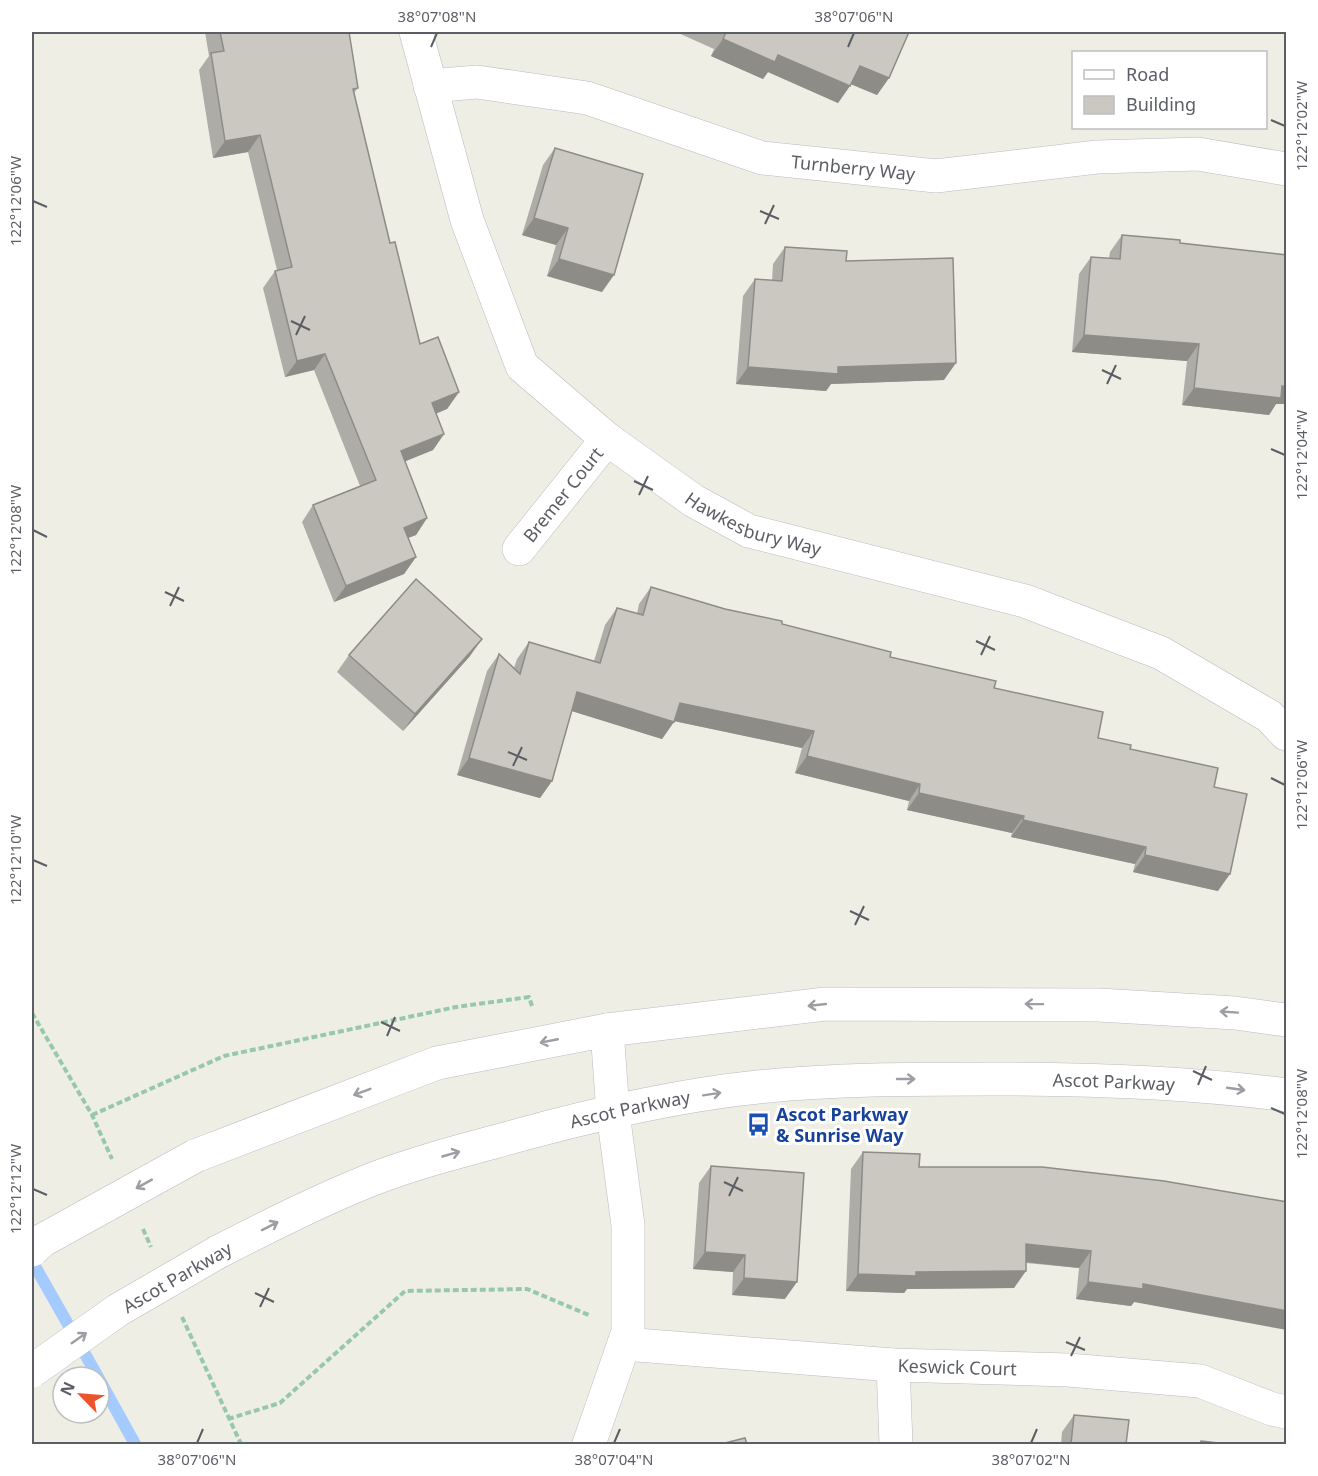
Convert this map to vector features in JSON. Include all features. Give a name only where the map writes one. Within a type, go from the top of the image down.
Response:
[{"type":"street","name":"Hawkesbury Way","points":[[416,32],[467,220],[522,366],[607,439],[694,501],[749,531],[1025,601],[1161,653],[1269,716],[1287,734]]},
{"type":"street","name":"Turnberry Way","points":[[430,86],[477,82],[587,98],[762,158],[936,176],[1097,157],[1198,154],[1287,169]]},
{"type":"street","name":"Bremer Court","points":[[519,549],[607,439]]},
{"type":"street","points":[[32,1250],[43,1240],[195,1156],[437,1063],[606,1030],[825,1004],[1099,1005],[1235,1012],[1287,1020]]},
{"type":"street","points":[[589,1444],[626,1338],[628,1225],[613,1113],[606,1030]]},
{"type":"street","name":"Ascot Parkway","points":[[32,1371],[118,1310],[218,1252],[292,1215],[374,1179],[529,1132],[613,1113],[757,1087],[859,1080],[1080,1079],[1207,1085],[1287,1095]]},
{"type":"street","name":"Keswick Court","points":[[626,1338],[893,1365],[1068,1370],[1200,1381],[1272,1409],[1287,1412]]},
{"type":"street","points":[[893,1365],[896,1444]]},
{"type":"path","points":[[92,1115],[224,1056],[456,1007],[529,997],[545,1042]]},
{"type":"path","points":[[228,1419],[280,1403],[405,1291],[527,1289],[626,1338]]},
{"type":"building","points":[[220,32],[349,32],[358,88],[353,89],[390,243],[395,242],[420,344],[438,337],[459,392],[432,403],[444,434],[401,451],[427,518],[404,528],[416,557],[346,586],[313,505],[376,480],[325,354],[297,361],[275,271],[292,267],[260,135],[225,141],[211,53],[224,51]]},
{"type":"building","points":[[726,32],[909,32],[889,78],[860,66],[850,86],[778,55],[775,62],[723,39]]},
{"type":"building","points":[[555,148],[643,174],[614,275],[559,259],[568,228],[534,218]]},
{"type":"building","points":[[1122,235],[1180,240],[1180,243],[1287,255],[1287,387],[1282,386],[1281,398],[1194,388],[1199,344],[1084,335],[1091,257],[1120,259]]},
{"type":"building","points":[[785,247],[847,251],[846,261],[953,258],[956,363],[838,367],[838,374],[748,367],[755,279],[782,281]]},
{"type":"building","points":[[416,579],[482,639],[415,714],[349,655]]},
{"type":"building","points":[[651,587],[725,609],[782,621],[782,624],[891,652],[890,657],[996,681],[994,688],[1103,712],[1098,738],[1131,745],[1130,749],[1218,768],[1214,787],[1247,794],[1230,874],[1145,855],[1146,847],[1023,820],[1024,816],[919,793],[920,784],[807,756],[814,731],[680,703],[674,722],[577,692],[552,781],[469,758],[499,654],[520,674],[529,642],[600,663],[617,608],[643,615]]},
{"type":"building","points":[[863,1152],[920,1154],[919,1167],[1042,1167],[1164,1181],[1287,1202],[1287,1311],[1143,1284],[1143,1289],[1088,1282],[1091,1251],[1026,1244],[1026,1271],[916,1272],[916,1276],[858,1274]]},
{"type":"building","points":[[711,1166],[804,1173],[797,1282],[744,1278],[745,1255],[705,1252]]},
{"type":"building","points":[[1074,1415],[1129,1420],[1126,1444],[1071,1444]]},
{"type":"building","points":[[745,1438],[747,1444],[721,1444]]},
{"type":"building","points":[[1201,1441],[1227,1444],[1200,1444]]},
{"type":"waterway","points":[[32,1261],[91,1365]]},
{"type":"waterway","points":[[111,1401],[135,1444]]},
{"type":"place","name":"Ascot Parkway & Sunrise Way","points":[[758,1124]]}]
